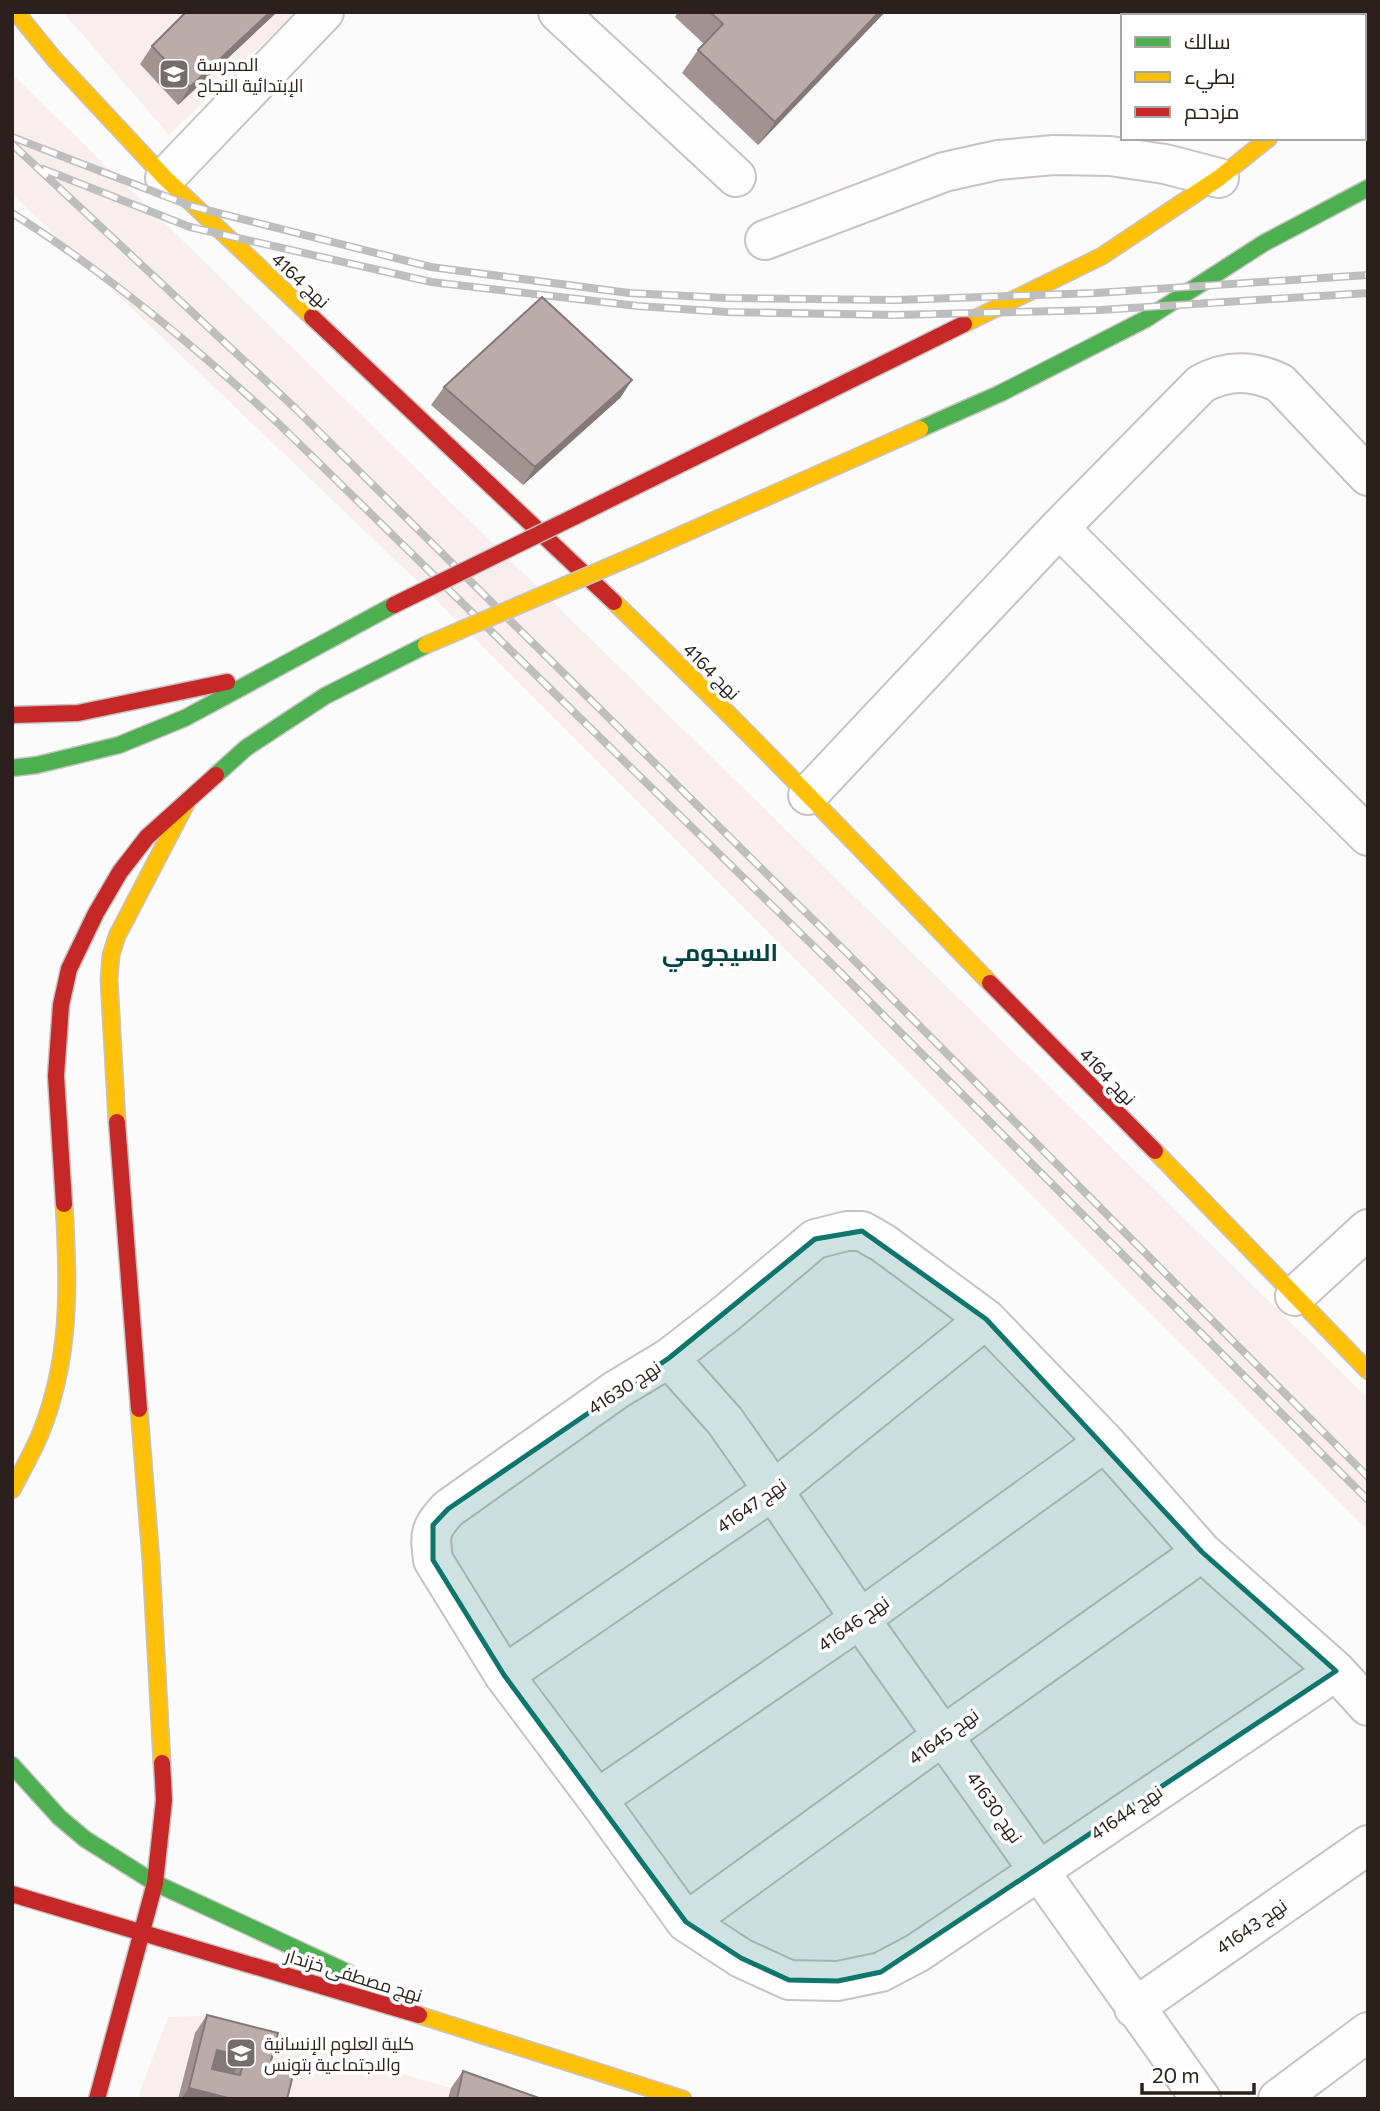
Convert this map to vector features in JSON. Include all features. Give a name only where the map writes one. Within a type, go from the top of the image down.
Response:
[{"type":"main road","name":"نهج 4164","points":[[16,12],[55,60],[165,178],[661,647],[1368,1370]]},
{"type":"main road","points":[[12,768],[37,765],[119,745],[185,718],[394,605],[1102,256],[1219,178],[1266,140]]},
{"type":"main road","points":[[12,1490],[39,1437],[47,1413],[58,1378],[67,1321],[67,1251],[58,1129],[57,1076],[61,1006],[69,969],[96,913],[120,872],[147,837],[246,748],[325,696],[426,645],[636,555],[1013,387],[1146,319],[1264,243],[1368,188]]},
{"type":"main road","points":[[12,715],[78,713],[263,675]]},
{"type":"main road","points":[[97,2099],[155,1883],[164,1800],[151,1560],[114,1090],[109,979],[111,955],[117,936],[188,800]]},
{"type":"main road","points":[[12,1765],[85,1839],[155,1883],[471,2030]]},
{"type":"main road","name":"نهج مصطفى خزندار","points":[[12,1894],[471,2030],[683,2099]]},
{"type":"street","points":[[165,178],[324,12]]},
{"type":"street","points":[[558,12],[736,177]]},
{"type":"street","points":[[765,240],[944,172],[999,160],[1054,155],[1110,156],[1165,164],[1219,178]]},
{"type":"street","points":[[808,795],[1059,527],[1201,384],[1226,374],[1254,373],[1280,383],[1368,477]]},
{"type":"street","points":[[1059,527],[1368,836]]},
{"type":"street","points":[[1295,1296],[1368,1229]]},
{"type":"street","points":[[669,1358],[815,1239],[847,1230],[862,1231],[883,1243],[986,1319],[1105,1442],[1202,1552],[1336,1671],[1368,1706]]},
{"type":"street","name":"نهج 41647","points":[[504,1675],[774,1490],[986,1319]]},
{"type":"street","name":"نهج 41630","points":[[917,1953],[881,1972],[838,1981],[789,1980],[741,1958],[685,1922],[504,1675],[433,1560],[433,1525],[448,1509],[493,1477],[616,1390],[669,1358],[725,1422],[774,1490],[860,1619],[1201,2099]]},
{"type":"street","name":"نهج 41646","points":[[597,1799],[860,1619],[1105,1442]]},
{"type":"street","name":"نهج 41645","points":[[685,1922],[1202,1552]]},
{"type":"street","name":"نهج 41644","points":[[917,1953],[1336,1671]]},
{"type":"street","name":"نهج 41643","points":[[1135,2008],[1368,1845]]},
{"type":"street","points":[[1278,2099],[1368,2032]]},
{"type":"highlighted area","points":[[862,1231],[986,1319],[1202,1552],[1336,1671],[881,1972],[838,1981],[789,1980],[741,1958],[686,1922],[504,1675],[433,1560],[433,1525],[448,1509],[669,1358],[815,1239]]},
{"type":"shaded area","name":"المدرسة الإبتدائية النجاح","points":[[63,12],[296,12],[169,135]]},
{"type":"shaded area","points":[[12,74],[1368,1398],[1368,1531],[415,579],[12,194]]},
{"type":"shaded area","name":"كلية العلوم الإنسانية والاجتماعية بتونس","points":[[202,2016],[451,2088],[480,2099],[137,2099],[168,2017]]},
{"type":"building","points":[[186,12],[270,12],[190,87],[152,46]]},
{"type":"building","points":[[710,12],[879,12],[775,122],[698,50],[723,24]]},
{"type":"building","points":[[542,297],[632,380],[535,467],[444,387]]},
{"type":"building","points":[[207,2015],[278,2033],[269,2069],[293,2075],[287,2099],[232,2099],[189,2088]],"holes":[[[217,2050],[245,2057],[240,2075],[212,2069]]]},
{"type":"building","points":[[463,2071],[542,2099],[457,2099]]},
{"type":"railway","points":[[12,137],[191,206],[431,267],[629,293],[726,298],[895,300],[1096,293],[1368,275]]},
{"type":"railway","points":[[12,144],[296,409],[848,954],[1368,1477]]},
{"type":"railway","points":[[43,169],[190,227],[431,282],[638,306],[727,312],[895,315],[1100,310],[1368,293]]},
{"type":"railway","points":[[12,213],[83,261],[150,312],[279,424],[838,970],[1368,1500]]},
{"type":"traffic: fast","points":[[920,429],[1001,393],[1146,319],[1264,243],[1368,188]]},
{"type":"traffic: fast","points":[[12,768],[37,765],[119,745],[185,718],[394,605]]},
{"type":"traffic: fast","points":[[216,775],[246,748],[325,696],[426,645]]},
{"type":"traffic: fast","points":[[12,1765],[59,1817],[85,1839],[155,1883],[349,1973]]},
{"type":"traffic: slow","points":[[16,12],[55,60],[165,178],[312,317]]},
{"type":"traffic: slow","points":[[964,324],[1102,256],[1219,178],[1266,140]]},
{"type":"traffic: slow","points":[[636,555],[920,429]]},
{"type":"traffic: slow","points":[[426,645],[636,555]]},
{"type":"traffic: slow","points":[[614,602],[757,743],[990,983]]},
{"type":"traffic: slow","points":[[117,1122],[109,979],[111,955],[117,936],[188,800]]},
{"type":"traffic: slow","points":[[1155,1151],[1368,1371]]},
{"type":"traffic: slow","points":[[12,1490],[39,1437],[57,1380],[67,1293],[64,1204]]},
{"type":"traffic: slow","points":[[139,1409],[151,1561],[162,1763]]},
{"type":"traffic: slow","points":[[419,2015],[683,2099]]},
{"type":"traffic: jam","points":[[312,317],[614,602]]},
{"type":"traffic: jam","points":[[580,514],[964,324]]},
{"type":"traffic: jam","points":[[394,605],[580,514]]},
{"type":"traffic: jam","points":[[12,715],[78,713],[227,682]]},
{"type":"traffic: jam","points":[[64,1204],[56,1076],[61,1005],[69,969],[96,913],[120,872],[147,837],[216,775]]},
{"type":"traffic: jam","points":[[990,983],[1155,1151]]},
{"type":"traffic: jam","points":[[117,1122],[139,1409]]},
{"type":"traffic: jam","points":[[97,2099],[155,1883],[164,1800],[162,1763]]},
{"type":"traffic: jam","points":[[12,1894],[419,2015]]},
{"type":"place","name":"المدرسة الإبتدائية النجاح","points":[[174,74]]},
{"type":"place","name":"كلية العلوم الإنسانية والاجتماعية بتونس","points":[[241,2053]]},
{"type":"district","name":"السيجومي","points":[[720,951]]}]
